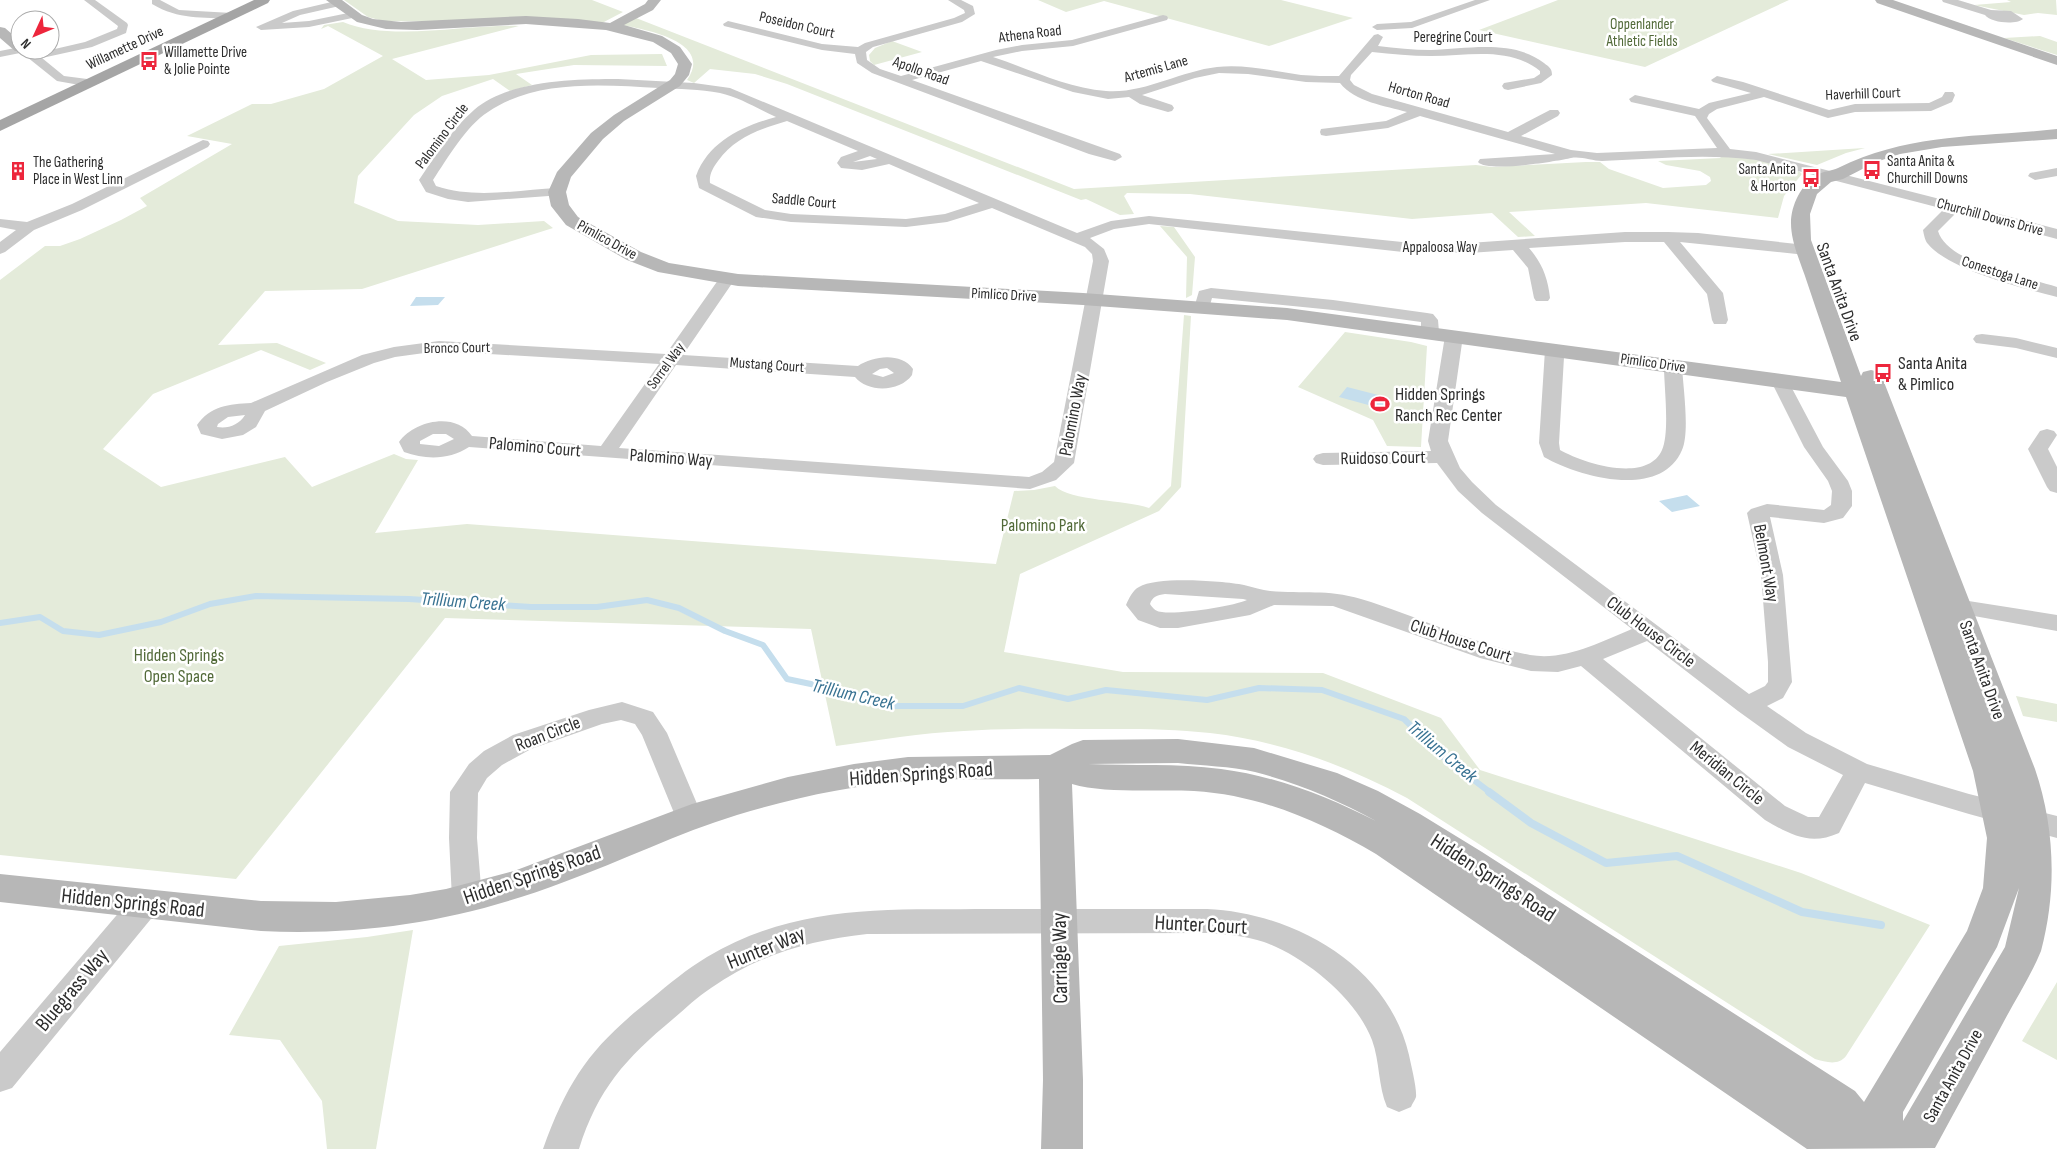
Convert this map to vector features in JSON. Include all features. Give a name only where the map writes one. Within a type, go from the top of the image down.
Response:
[{"type":"main road","name":"Willamette Drive","points":[[0,126],[264,0]]},
{"type":"main road","points":[[611,27],[649,8],[655,0]]},
{"type":"main road","points":[[1881,0],[2057,61]]},
{"type":"main road","points":[[336,1],[353,15],[371,23],[396,26],[522,20],[611,27],[649,35],[676,49],[682,55],[685,64],[682,75],[673,86],[624,116],[597,136],[563,176],[557,192]]},
{"type":"main road","points":[[0,31],[10,39]]},
{"type":"main road","name":"Santa Anita Drive","points":[[1865,393],[1806,250],[1800,229],[1800,210],[1808,193],[1824,178],[1835,176],[1876,157],[1916,148],[1969,141],[2057,134]]},
{"type":"main road","name":"Santa Anita Drive","points":[[1835,176],[1838,182],[1820,206],[1817,230],[1854,330]]},
{"type":"main road","name":"Pimlico Drive","points":[[557,192],[560,206],[572,221],[634,256],[672,269],[727,279],[1096,300],[1287,314],[1430,332],[1865,393]]},
{"type":"main road","name":"Santa Anita Drive","points":[[1865,360],[1865,393],[1861,403],[1944,604],[2028,794],[2045,824],[2039,847],[2038,886],[2032,922],[2023,950],[1920,1134],[1893,1149]]},
{"type":"main road","name":"Santa Anita Drive","points":[[1882,1149],[1882,1109],[1984,936],[2001,888],[2004,863],[2004,838],[1989,771],[1944,604]]},
{"type":"main road","name":"Hidden Springs Road","points":[[1055,767],[1083,752],[1204,753],[1254,760],[1325,782],[1387,810],[1470,862],[1840,1105],[1877,1149]]},
{"type":"main road","name":"Hidden Springs Road","points":[[0,888],[261,916],[322,919],[360,917],[402,912],[467,899],[552,872],[689,818],[784,790],[888,771],[938,768],[1055,767],[1086,776],[1198,779],[1227,783],[1274,793],[1328,811],[1388,844],[1824,1136],[1864,1149]]},
{"type":"main road","name":"Carriage Way","points":[[1055,767],[1062,1149]]},
{"type":"street","points":[[60,48],[88,46],[122,31],[124,25],[89,0]]},
{"type":"street","name":"Apollo Road","points":[[954,0],[969,8],[970,14],[958,20],[882,40],[860,52],[859,58],[863,65],[1094,151],[1116,157]]},
{"type":"street","points":[[1344,80],[1346,73],[1376,41],[1379,35],[1376,22],[1412,25],[1484,0]]},
{"type":"street","points":[[1947,0],[1990,13]]},
{"type":"street","points":[[336,1],[261,27],[309,24],[353,15]]},
{"type":"street","points":[[156,2],[171,12],[232,16]]},
{"type":"street","name":"Athena Road","points":[[900,80],[980,57],[1022,48],[1073,43],[1163,18]]},
{"type":"street","name":"Poseidon Court","points":[[728,24],[828,48],[860,52]]},
{"type":"street","name":"Peregrine Court","points":[[1370,48],[1418,53],[1471,50],[1498,52],[1531,60],[1546,70],[1546,75],[1537,81],[1508,86]]},
{"type":"street","name":"Artemis Lane","points":[[980,57],[1084,91],[1107,94],[1132,94],[1196,74],[1220,70],[1246,70],[1306,79],[1344,80]]},
{"type":"street","points":[[36,60],[61,79],[91,82]]},
{"type":"street","name":"Horton Road","points":[[1344,80],[1350,88],[1363,95],[1570,154],[1596,157],[1726,152],[1773,159],[1835,176]]},
{"type":"street","name":"Haverhill Court","points":[[1717,80],[1828,114],[1855,108],[1931,107],[1945,102],[1948,100],[1949,95]]},
{"type":"street","name":"Palomino Circle","points":[[557,192],[464,197],[442,193],[428,186],[426,180],[474,117],[482,109],[498,101],[552,86],[582,83],[673,86]]},
{"type":"street","name":"Palomino Way","points":[[606,453],[1030,483],[1039,481],[1056,473],[1064,463],[1096,300],[1101,261],[1099,252],[1090,244],[726,91],[673,86]]},
{"type":"street","points":[[1132,94],[1144,101],[1168,108]]},
{"type":"street","points":[[1635,99],[1702,114],[1713,106],[1765,94]]},
{"type":"street","points":[[1326,132],[1388,124],[1418,112]]},
{"type":"street","points":[[1509,137],[1554,113]]},
{"type":"street","points":[[1702,114],[1701,118],[1726,152]]},
{"type":"street","name":"Saddle Court","points":[[788,117],[749,130],[726,142],[703,174],[702,180],[704,185],[757,212],[791,218],[906,223],[947,218],[993,203]]},
{"type":"street","points":[[0,249],[29,228],[77,207],[203,144]]},
{"type":"street","points":[[870,152],[847,159],[844,162],[851,166],[862,167],[889,160]]},
{"type":"street","name":"Horton Road","points":[[1485,162],[1496,163],[1560,158],[1570,154]]},
{"type":"street","points":[[2035,176],[2057,172]]},
{"type":"street","name":"Churchill Downs Drive","points":[[1835,176],[2057,234]]},
{"type":"street","name":"Conestoga Lane","points":[[1954,207],[1930,230],[1931,240],[1941,250],[1974,267],[2057,292]]},
{"type":"street","name":"Appaloosa Way","points":[[1077,238],[1111,225],[1149,220],[1412,248],[1517,245],[1625,237],[1668,237],[1698,238],[1806,250]]},
{"type":"street","points":[[0,223],[29,228]]},
{"type":"street","points":[[1668,237],[1715,293],[1720,320]]},
{"type":"street","points":[[1517,245],[1531,259],[1540,274],[1542,298]]},
{"type":"street","name":"Sorrel Way","points":[[606,453],[727,279]]},
{"type":"street","name":"Club House Circle","points":[[1454,336],[1438,441],[1442,457],[1460,483],[1489,509],[1747,705],[1797,740],[1858,771],[2045,824]]},
{"type":"street","points":[[1982,339],[2016,343],[2057,354]]},
{"type":"street","name":"Bronco Court","points":[[254,410],[350,365],[394,352],[417,349],[464,346],[671,359]]},
{"type":"street","points":[[1554,350],[1556,358],[1549,443],[1551,453],[1568,463],[1610,472],[1629,474],[1648,472],[1658,467],[1672,450],[1675,422],[1673,366]]},
{"type":"street","name":"Mustang Court","points":[[671,359],[863,372]]},
{"type":"street","name":"Belmont Way","points":[[1747,705],[1774,692],[1780,682],[1772,575],[1758,513],[1766,510],[1811,517],[1826,517],[1834,514],[1840,508],[1843,501],[1837,477],[1820,458],[1780,381]]},
{"type":"street","points":[[2047,435],[2038,449],[2057,487]]},
{"type":"street","name":"Palomino Court","points":[[465,441],[606,453]]},
{"type":"street","name":"Ruidoso Court","points":[[1323,459],[1442,457]]},
{"type":"street","name":"Club House Court","points":[[1270,598],[1334,599],[1488,652],[1531,663],[1558,664],[1585,657],[1650,631]]},
{"type":"street","points":[[1944,604],[2057,624]]},
{"type":"street","name":"Meridian Circle","points":[[1585,657],[1775,813],[1804,827],[1814,830],[1823,829],[1829,825],[1858,771]]},
{"type":"street","name":"Roan Circle","points":[[467,899],[463,838],[464,792],[478,771],[493,758],[522,742],[549,732],[598,716],[622,711],[644,718],[654,733],[689,818]]},
{"type":"street","name":"Bluegrass Way","points":[[0,1076],[144,904]]},
{"type":"street","name":"Hunter Court","points":[[1059,922],[1198,920],[1232,922],[1274,933],[1292,941],[1339,972],[1365,998],[1388,1040],[1399,1096]]},
{"type":"street","name":"Hunter Way","points":[[561,1149],[570,1120],[592,1079],[628,1036],[700,978],[740,954],[796,934],[834,924],[867,922],[1059,922]]},
{"type":"green space","points":[[344,0],[592,0],[623,12],[602,23],[383,21],[368,17]]},
{"type":"green space","points":[[1038,0],[1281,0],[1353,18],[1269,46],[1104,1],[1066,12]]},
{"type":"green space","name":"Oppenlander Athletic Fields","points":[[1558,0],[1789,0],[1645,67],[1479,30]]},
{"type":"green space","points":[[2007,0],[2056,0],[2057,15],[2038,13],[2024,15],[1974,5],[2011,2]]},
{"type":"green space","points":[[636,18],[1074,189],[1476,165],[1492,167],[1586,162],[1600,162],[1609,169],[1663,188],[1706,185],[1711,181],[1710,177],[1700,171],[1666,165],[1658,161],[1721,158],[1718,155],[1776,163],[1787,166],[1802,174],[1784,196],[1778,218],[1646,203],[1509,212],[1535,236],[1518,237],[1492,213],[1412,219],[1190,194],[1127,193],[1124,196],[1134,214],[1120,215],[1086,199],[1081,200],[787,84],[755,74],[710,69],[694,83],[687,80],[693,67],[692,56],[685,47],[661,35],[622,25]]},
{"type":"green space","name":"Hidden Springs Open Space","points":[[343,22],[362,28],[406,32],[519,26],[392,59],[426,80],[489,75],[591,55],[662,54],[667,66],[574,65],[516,74],[532,85],[510,91],[493,79],[442,96],[414,115],[358,176],[354,203],[398,221],[478,225],[544,221],[553,228],[362,289],[265,291],[218,345],[277,343],[326,363],[310,370],[261,350],[153,394],[103,449],[161,487],[285,457],[312,487],[394,454],[406,459],[418,460],[375,533],[467,524],[996,564],[1014,491],[1055,486],[1073,495],[1149,508],[1171,486],[1184,315],[1191,316],[1181,487],[1159,511],[1020,574],[1004,652],[1123,672],[1323,673],[1441,718],[1480,770],[1801,873],[1930,925],[1846,1056],[1836,1062],[1815,1059],[1407,798],[1336,765],[1287,748],[1210,733],[1144,729],[978,730],[916,735],[836,746],[811,629],[445,618],[236,879],[0,855],[0,280],[45,246],[60,246],[80,239],[147,206],[140,198],[232,144],[187,136],[252,104],[271,104],[324,89],[383,56],[328,26],[321,29],[324,25]]},
{"type":"green space","points":[[2040,36],[2057,42],[2057,55],[2004,38]]},
{"type":"green space","points":[[892,41],[922,52],[874,65],[870,61],[869,55],[875,48]]},
{"type":"green space","points":[[1865,148],[1846,153],[1817,165],[1768,154]]},
{"type":"green space","points":[[1160,226],[1174,227],[1195,257],[1192,295],[1186,298],[1187,257]]},
{"type":"green space","name":"Hidden Springs Ranch Rec Center","points":[[1345,332],[1427,346],[1421,447],[1387,446],[1373,420],[1298,387]]},
{"type":"green space","points":[[2016,696],[2057,704],[2057,722],[2023,716]]},
{"type":"green space","points":[[413,930],[376,1149],[327,1149],[322,1101],[280,1040],[229,1035],[279,946]]},
{"type":"green space","points":[[2057,982],[2057,1060],[2022,1041]]},
{"type":"water","points":[[416,297],[445,297],[438,305],[410,306]]},
{"type":"water","points":[[1347,387],[1390,398],[1383,409],[1339,397]]},
{"type":"water","points":[[1687,495],[1700,506],[1672,512],[1659,501]]},
{"type":"waterway","name":"Trillium Creek","points":[[0,623],[40,617],[63,631],[99,635],[161,622],[210,604],[256,596],[409,599],[531,607],[597,607],[647,600],[679,608],[725,631],[763,645],[787,679],[830,688],[891,706],[963,706],[1019,688],[1068,699],[1106,690],[1207,700],[1259,688],[1322,690],[1404,719],[1442,756],[1491,793]]},
{"type":"waterway","name":"Trillium Creek","points":[[1489,792],[1531,823],[1606,863],[1677,856],[1802,912],[1881,925]]},
{"type":"place","name":"Willamette Drive & Jolie Pointe","points":[[149,61]]},
{"type":"place","name":"Santa Anita & Churchill Downs","points":[[1872,170]]},
{"type":"place","name":"The Gathering Place in West Linn","points":[[18,171]]},
{"type":"place","name":"Santa Anita & Horton","points":[[1811,178]]},
{"type":"place","name":"Santa Anita & Pimlico","points":[[1883,373]]},
{"type":"place","name":"Hidden Springs Ranch Rec Center","points":[[1380,404]]},
{"type":"park label","name":"Palomino Park","points":[[1043,525]]}]
